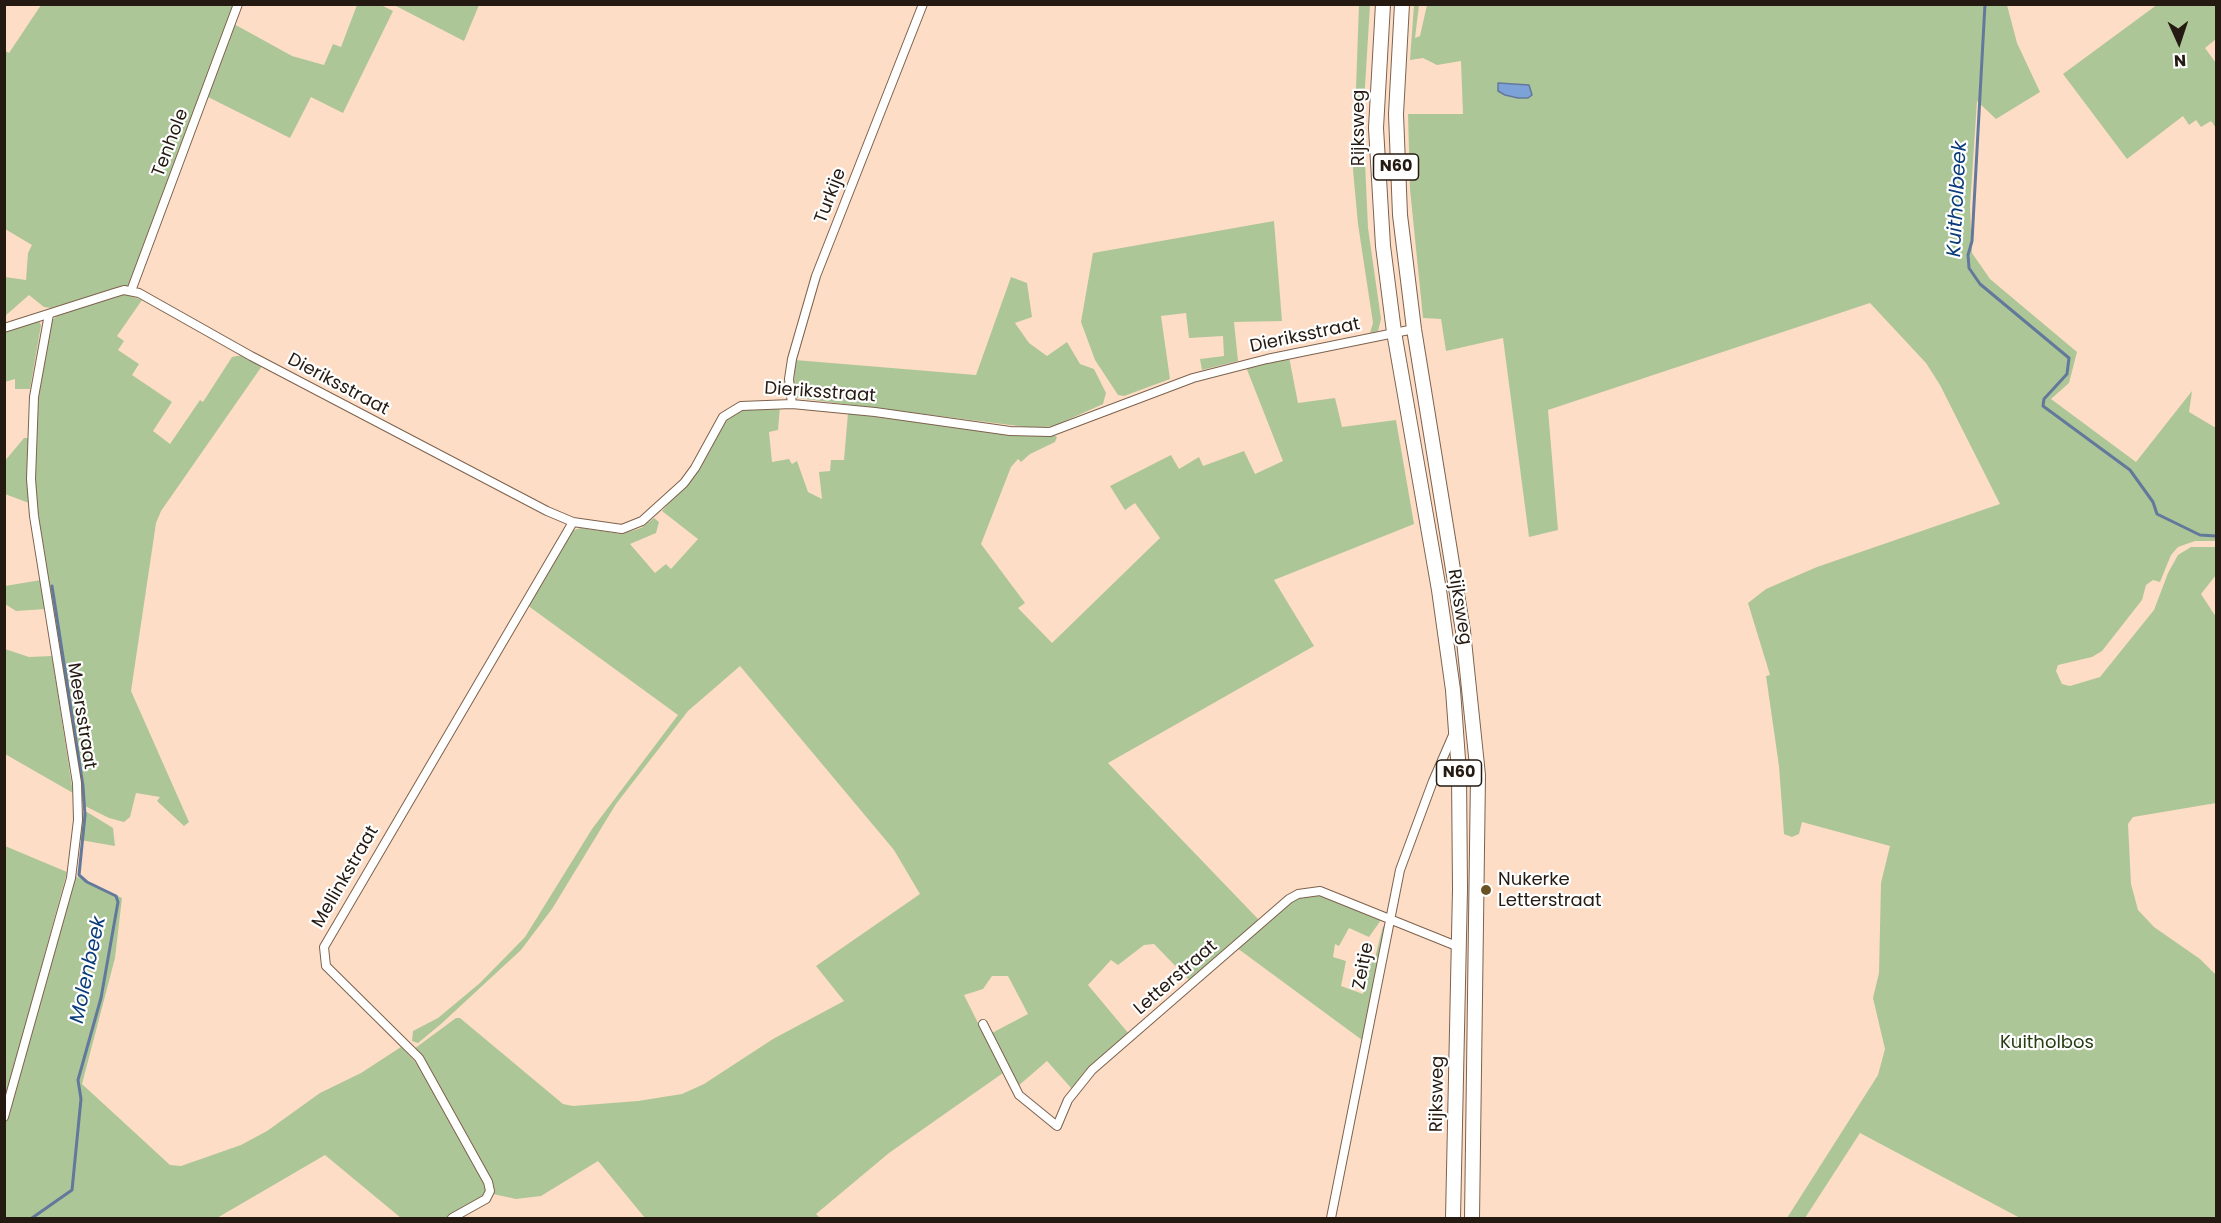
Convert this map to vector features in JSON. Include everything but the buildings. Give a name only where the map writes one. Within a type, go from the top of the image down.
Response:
[{"type":"highway","name":"Rijksweg","points":[[1383,4],[1377,90],[1377,165],[1383,246],[1394,333],[1439,590],[1456,729],[1461,828],[1454,1218]]},
{"type":"highway","name":"Rijksweg","points":[[1402,4],[1397,69],[1396,161],[1401,234],[1414,329],[1463,631],[1476,732],[1479,865],[1472,1218]]},
{"type":"street","name":"Tenhole","points":[[131,291],[238,4]]},
{"type":"street","name":"Turkije","points":[[792,404],[789,379],[792,359],[816,276],[923,4]]},
{"type":"street","points":[[4,328],[114,292],[131,291]]},
{"type":"street","name":"Dieriksstraat","points":[[131,291],[150,299],[426,448],[573,522],[622,529],[642,521],[684,483],[727,412],[750,404],[792,404],[875,412],[1010,431],[1050,432],[1193,378],[1267,359],[1414,329]]},
{"type":"street","name":"Meersstraat","points":[[4,1117],[71,878],[78,820],[77,783],[32,490],[33,405],[41,348],[49,314]]},
{"type":"street","name":"Mellinkstraat","points":[[452,1218],[486,1199],[490,1191],[488,1182],[419,1059],[326,966],[324,947],[573,522]]},
{"type":"street","name":"Zeitje","points":[[1331,1218],[1400,870],[1433,781],[1456,729]]},
{"type":"street","name":"Letterstraat","points":[[983,1024],[1018,1095],[1057,1126],[1068,1100],[1092,1070],[1289,899],[1303,892],[1320,891],[1389,921],[1459,947]]},
{"type":"green space","points":[[479,4],[464,41],[394,5]]},
{"type":"green space","points":[[2158,4],[2216,5],[2216,39],[2205,48],[2216,63],[2216,128],[2211,121],[2201,127],[2196,120],[2189,125],[2183,116],[2127,159],[2063,74]]},
{"type":"green space","points":[[41,5],[235,5],[129,288],[51,308],[44,307],[29,295],[5,316],[5,277],[26,280],[28,253],[32,245],[5,229],[5,51],[9,53]]},
{"type":"green space","points":[[357,5],[381,5],[393,11],[343,113],[311,97],[290,138],[206,96],[234,24],[292,56],[324,65],[333,44],[341,47]]},
{"type":"green space","points":[[1359,5],[1370,5],[1363,119],[1368,228],[1381,319],[1378,331],[1370,333],[1373,323],[1358,224],[1353,170]]},
{"type":"green space","name":"Kuitholbos","points":[[1414,5],[1419,5],[1415,38],[1420,36],[1427,5],[2007,5],[2017,43],[2040,92],[1996,119],[1977,101],[1970,206],[1972,253],[1990,279],[2077,352],[2069,383],[2051,399],[2136,462],[2192,391],[2189,412],[2216,428],[2216,541],[2195,541],[2178,547],[2171,555],[2160,582],[2153,580],[2146,585],[2142,600],[2102,651],[2092,657],[2058,665],[2056,671],[2062,684],[2070,686],[2100,677],[2154,610],[2168,573],[2178,555],[2191,547],[2216,547],[2216,575],[2201,594],[2216,617],[2216,803],[2133,817],[2128,824],[2131,884],[2138,910],[2154,927],[2200,959],[2216,975],[2216,1218],[2020,1218],[1860,1133],[1805,1218],[1787,1218],[1878,1075],[1885,1049],[1873,998],[1879,973],[1881,883],[1890,846],[1802,822],[1799,834],[1792,837],[1784,834],[1779,766],[1766,676],[1770,675],[1748,603],[1766,589],[1817,567],[2000,504],[1940,385],[1926,363],[1870,303],[1548,410],[1558,530],[1529,537],[1503,338],[1446,351],[1441,319],[1423,318],[1410,189],[1408,114],[1463,114],[1461,61],[1437,65],[1423,58],[1410,60]]},
{"type":"green space","points":[[1274,221],[1282,321],[1234,322],[1238,361],[1202,370],[1200,359],[1224,356],[1223,336],[1189,338],[1186,313],[1161,316],[1170,379],[1124,396],[1118,395],[1095,360],[1081,322],[1093,253]]},
{"type":"green space","points":[[1011,277],[1027,283],[1032,317],[1015,323],[1029,343],[1047,356],[1067,342],[1080,364],[1094,369],[1106,393],[1103,404],[1054,426],[1034,428],[797,398],[794,388],[795,360],[976,375]]},
{"type":"green space","points":[[124,294],[142,300],[117,336],[124,341],[118,350],[139,364],[132,375],[172,402],[153,431],[170,444],[200,400],[203,402],[232,357],[242,355],[262,366],[161,511],[156,523],[131,691],[189,822],[184,826],[157,801],[160,797],[136,793],[130,817],[124,822],[109,818],[85,806],[79,799],[33,485],[35,406],[48,324],[59,314]]},
{"type":"green space","points":[[38,319],[41,325],[30,389],[15,389],[15,379],[5,382],[4,330]]},
{"type":"green space","points":[[1289,357],[1298,403],[1335,398],[1342,427],[1396,420],[1414,524],[1274,580],[1314,646],[1108,763],[1259,920],[1190,981],[1154,944],[1144,945],[1118,965],[1111,960],[1088,985],[1129,1034],[1085,1071],[1072,1089],[1047,1061],[1017,1087],[990,1034],[1028,1014],[1008,976],[992,976],[983,989],[964,995],[1003,1073],[889,1153],[816,1214],[820,1218],[645,1218],[598,1161],[541,1196],[516,1199],[493,1194],[492,1181],[426,1062],[414,1049],[456,1018],[460,1018],[563,1104],[573,1106],[638,1101],[682,1094],[704,1084],[773,1039],[844,1001],[816,966],[920,894],[894,850],[740,666],[688,711],[616,804],[552,909],[521,950],[441,1024],[418,1043],[412,1041],[413,1031],[438,1018],[480,983],[525,937],[592,829],[678,715],[527,605],[571,531],[581,528],[622,534],[641,528],[654,518],[659,522],[656,533],[630,544],[655,573],[666,564],[671,569],[698,539],[662,511],[685,485],[711,449],[723,423],[743,408],[780,407],[778,430],[769,432],[772,462],[789,459],[792,464],[797,461],[808,492],[822,499],[819,472],[830,471],[831,460],[844,460],[848,413],[1010,435],[1054,435],[1057,437],[1055,442],[1030,454],[1021,462],[1018,459],[1011,467],[981,544],[1025,603],[1018,608],[1052,643],[1160,538],[1135,503],[1125,510],[1110,486],[1171,455],[1179,469],[1199,457],[1203,466],[1244,451],[1255,474],[1283,461],[1246,367]]},
{"type":"green space","points":[[24,438],[28,438],[29,503],[5,494],[4,462]]},
{"type":"green space","points":[[41,580],[46,609],[16,611],[5,604],[5,586]]},
{"type":"green space","points":[[5,649],[29,657],[52,656],[73,793],[5,754]]},
{"type":"green space","points":[[87,812],[113,828],[115,846],[80,840],[81,813]]},
{"type":"green space","points":[[5,846],[67,872],[5,1100]]},
{"type":"green space","points":[[75,876],[122,898],[115,958],[82,1084],[170,1165],[181,1166],[241,1145],[267,1131],[320,1093],[361,1073],[401,1047],[421,1068],[484,1181],[486,1191],[483,1198],[446,1218],[401,1218],[325,1155],[217,1218],[5,1218],[5,1125]]},
{"type":"green space","points":[[1318,893],[1381,920],[1369,937],[1349,928],[1339,946],[1335,944],[1333,957],[1346,961],[1341,986],[1363,994],[1370,957],[1375,958],[1383,926],[1386,927],[1362,1040],[1237,948],[1299,896]]},
{"type":"water","points":[[1498,83],[1529,85],[1532,95],[1528,98],[1518,98],[1505,95],[1498,91]]},
{"type":"waterway","name":"Kuitholbeek","points":[[1985,4],[1969,268],[1980,284],[2069,358],[2067,374],[2044,399],[2043,406],[2130,470],[2153,502],[2157,514],[2200,535],[2216,536]]},
{"type":"waterway","name":"Molenbeek","points":[[32,1218],[72,1190],[81,1099],[78,1080],[101,998],[118,902],[116,896],[87,882],[79,875],[85,815],[83,786],[52,586]]},
{"type":"place","name":"Nukerke Letterstraat","points":[[1486,890]]}]
